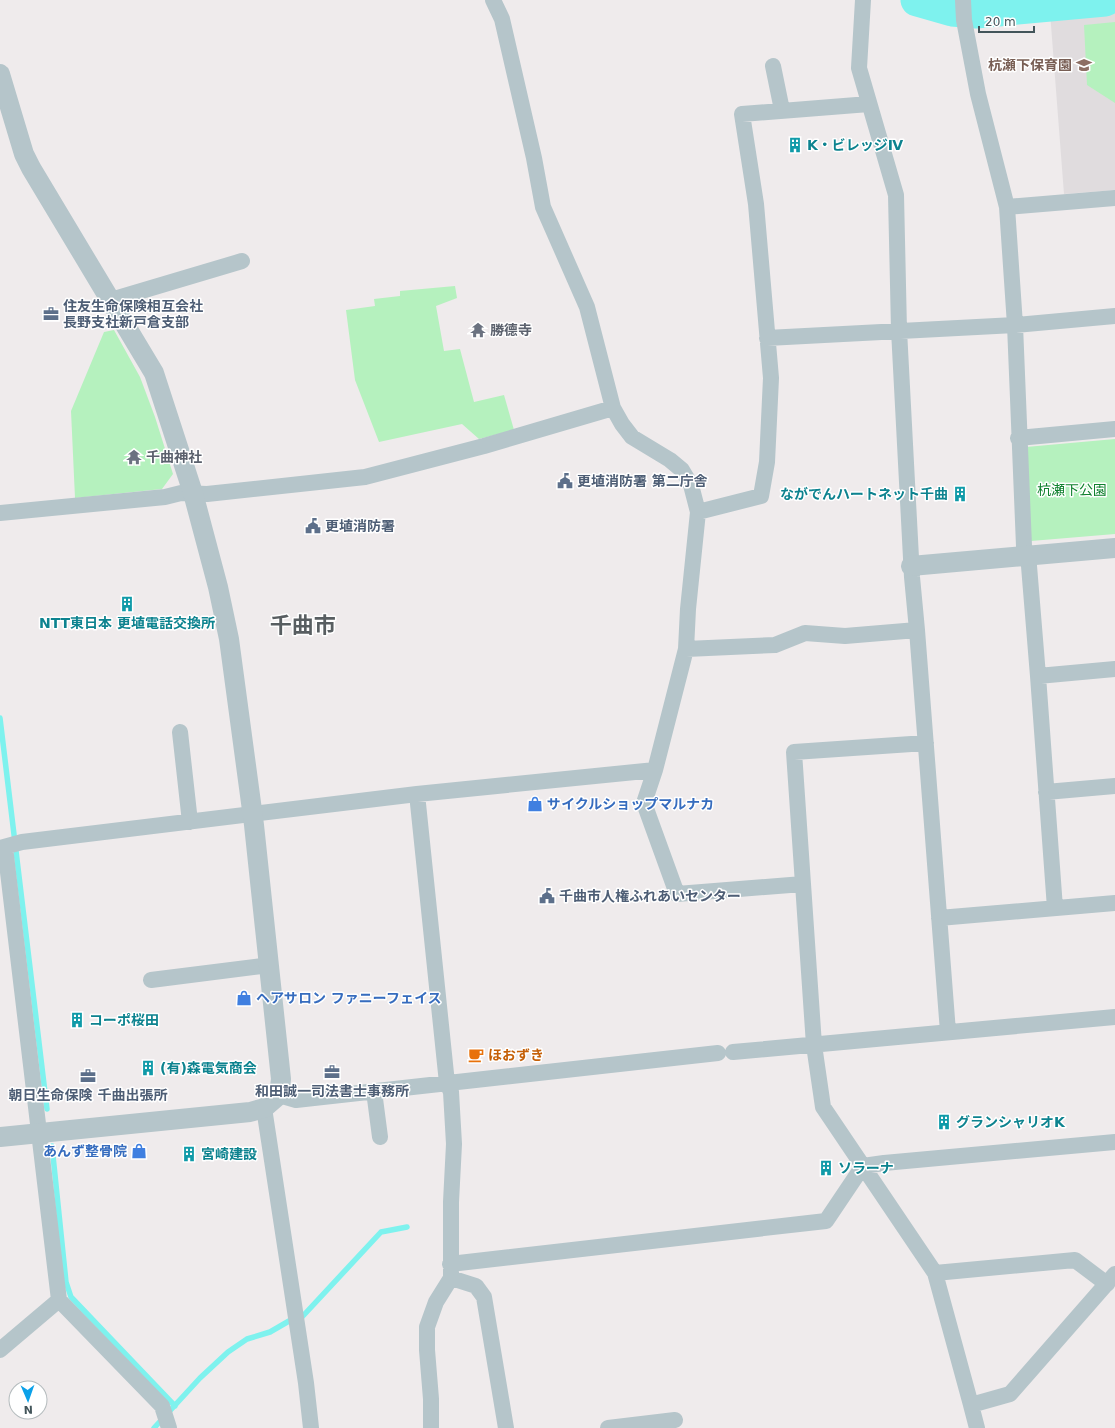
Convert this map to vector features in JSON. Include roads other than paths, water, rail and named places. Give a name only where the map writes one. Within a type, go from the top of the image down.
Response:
[{"type":"street","points":[[493,0],[502,19],[534,158],[543,206],[587,307],[613,408],[622,424],[632,437],[670,460],[682,470],[691,486],[698,512],[688,609],[686,649],[655,770],[644,803],[677,894],[803,884]]},
{"type":"street","points":[[863,0],[859,68],[896,195],[899,330],[911,566],[948,1032]]},
{"type":"street","points":[[963,1],[964,20],[978,94],[1007,207],[1015,324],[1020,424],[1018,438],[1024,546],[1027,556],[1038,676],[1055,908]]},
{"type":"street","points":[[773,66],[782,110]]},
{"type":"street","points":[[0,74],[8,104],[31,168],[154,373],[193,493],[218,587],[229,640],[270,965],[281,1066],[279,1095],[264,1108],[250,1112],[0,1137]]},
{"type":"street","points":[[698,512],[761,496],[767,462],[771,378],[756,204],[742,114],[869,104]]},
{"type":"street","points":[[1007,207],[1115,198]]},
{"type":"street","points":[[111,300],[242,261]]},
{"type":"street","points":[[767,338],[1015,324],[1115,316]]},
{"type":"street","points":[[0,514],[165,497],[181,493],[207,494],[364,477],[484,446],[613,408]]},
{"type":"street","points":[[1018,438],[1115,429]]},
{"type":"street","points":[[911,566],[1115,548]]},
{"type":"street","points":[[686,649],[775,645],[805,633],[844,636],[917,630]]},
{"type":"street","points":[[1038,676],[1115,669]]},
{"type":"street","points":[[180,732],[190,822]]},
{"type":"street","points":[[926,743],[794,752],[814,1045],[823,1107],[935,1273],[978,1428]]},
{"type":"street","points":[[166,1420],[162,1406],[59,1300],[39,1133],[9,846],[417,794],[655,770]]},
{"type":"street","points":[[1046,792],[1115,786]]},
{"type":"street","points":[[417,794],[447,1083],[451,1092],[454,1144],[451,1271],[436,1302],[427,1327],[431,1428]]},
{"type":"street","points":[[939,918],[1115,903]]},
{"type":"street","points":[[151,980],[270,965]]},
{"type":"street","points":[[279,1095],[296,1100],[726,1053],[1115,1017]]},
{"type":"street","points":[[374,1091],[380,1137]]},
{"type":"street","points":[[264,1108],[306,1383],[310,1428]]},
{"type":"street","points":[[451,1271],[826,1221],[863,1166],[1115,1142]]},
{"type":"street","points":[[935,1273],[1075,1260],[1111,1279],[1010,1394],[972,1405]]},
{"type":"street","points":[[451,1271],[476,1286],[484,1297],[506,1428]]},
{"type":"street","points":[[0,1350],[59,1300]]},
{"type":"street","points":[[608,1428],[675,1420]]},
{"type":"waterway","points":[[917,0],[952,10],[976,12],[1105,0]]},
{"type":"waterway","points":[[0,718],[47,1109]]},
{"type":"waterway","points":[[52,1146],[66,1282],[71,1297],[175,1406]]},
{"type":"waterway","points":[[302,1317],[381,1232],[407,1227]]},
{"type":"waterway","points":[[154,1428],[200,1378],[228,1352],[247,1339],[270,1332],[289,1321]]},
{"type":"place","name":"杭瀬下保育園","points":[[1084,65]]},
{"type":"place","name":"K・ビレッジⅣ","points":[[795,145]]},
{"type":"place","name":"住友生命保険相互会社 長野支社新戸倉支部","points":[[51,314]]},
{"type":"place","name":"勝德寺","points":[[478,330]]},
{"type":"place","name":"千曲神社","points":[[134,457]]},
{"type":"place","name":"更埴消防署 第二庁舎","points":[[565,481]]},
{"type":"place","name":"ながでんハートネット千曲","points":[[960,494]]},
{"type":"place","name":"更埴消防署","points":[[313,526]]},
{"type":"place","name":"NTT東日本 更埴電話交換所","points":[[127,604]]},
{"type":"place","name":"サイクルショップマルナカ","points":[[535,804]]},
{"type":"place","name":"千曲市人権ふれあいセンター","points":[[547,896]]},
{"type":"place","name":"ヘアサロン ファニーフェイス","points":[[244,998]]},
{"type":"place","name":"コーポ桜田","points":[[77,1020]]},
{"type":"place","name":"ほおずき","points":[[476,1055]]},
{"type":"place","name":"(有)森電気商会","points":[[148,1068]]},
{"type":"place","name":"和田誠一司法書士事務所","points":[[332,1072]]},
{"type":"place","name":"朝日生命保険 千曲出張所","points":[[88,1076]]},
{"type":"place","name":"グランシャリオK","points":[[944,1122]]},
{"type":"place","name":"あんず整骨院","points":[[139,1151]]},
{"type":"place","name":"宮崎建設","points":[[189,1154]]},
{"type":"place","name":"ソラーナ","points":[[826,1168]]},
{"type":"district","name":"千曲市","points":[[303,625]]},
{"type":"park label","name":"杭瀬下公園","points":[[1072,490]]}]
